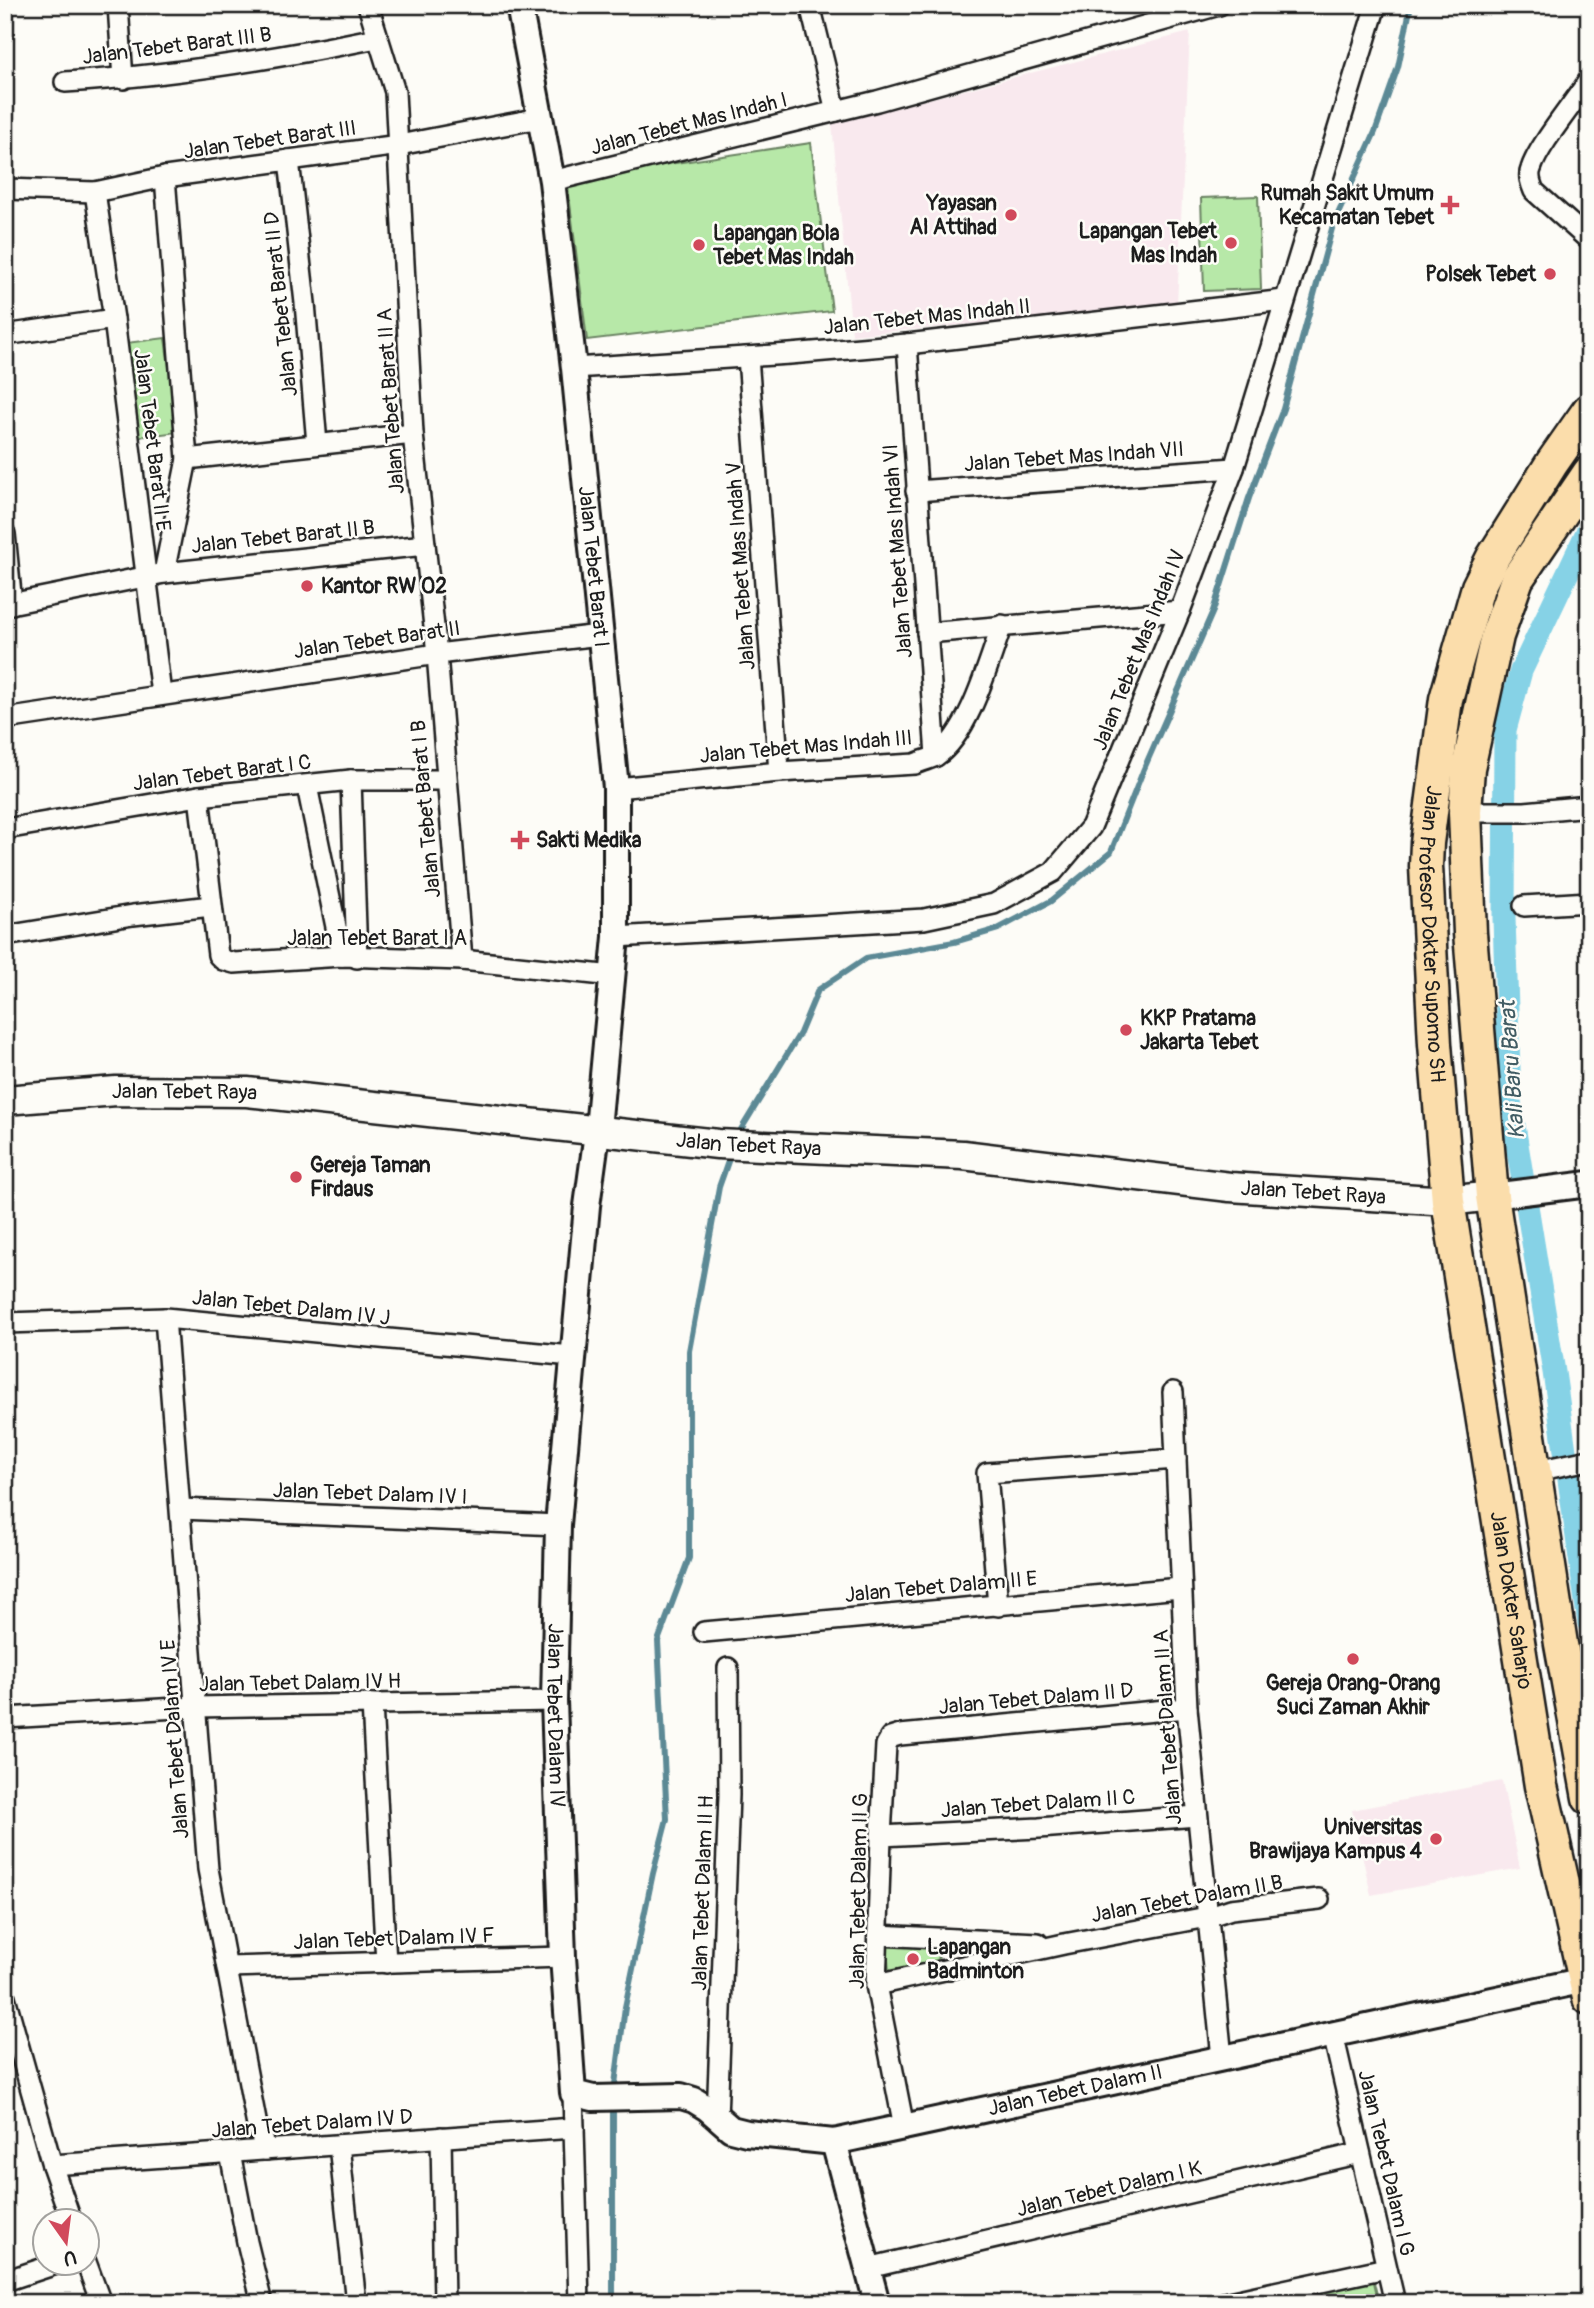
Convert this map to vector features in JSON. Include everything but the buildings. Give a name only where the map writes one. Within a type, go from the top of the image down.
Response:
[{"type":"main road","name":"Jalan Profesor Dokter Supomo SH","points":[[1448,1201],[1435,1044],[1427,843],[1446,699],[1481,580],[1552,463],[1589,410]]},
{"type":"main road","name":"Jalan Profesor Dokter Supomo SH","points":[[1498,1196],[1471,933],[1478,811],[1468,768],[1497,636],[1517,579],[1589,472]]},
{"type":"main road","points":[[1481,580],[1511,594]]},
{"type":"main road","name":"Jalan Tebet Raya","points":[[5,1100],[116,1091],[247,1092],[731,1144],[963,1155],[1218,1185],[1448,1201],[1498,1196]]},
{"type":"main road","name":"Jalan Dokter Saharjo","points":[[1498,1196],[1550,1468],[1561,1644],[1589,1798]]},
{"type":"main road","name":"Jalan Dokter Saharjo","points":[[1448,1201],[1541,1786],[1587,1989]]},
{"type":"main road","points":[[1521,1651],[1561,1644]]},
{"type":"street","points":[[118,5],[123,79]]},
{"type":"street","name":"Jalan Tebet Barat II A","points":[[368,5],[395,92],[413,434],[437,654]]},
{"type":"street","points":[[810,5],[836,111]]},
{"type":"street","name":"Jalan Tebet Mas Indah I","points":[[552,181],[836,111],[1219,5]]},
{"type":"street","name":"Jalan Tebet Mas Indah IV","points":[[616,937],[924,919],[995,904],[1053,872],[1091,827],[1180,611],[1234,468],[1376,5]]},
{"type":"street","name":"Jalan Tebet Barat I","points":[[522,6],[552,181],[574,368],[616,788],[616,937],[598,1130]]},
{"type":"street","name":"Jalan Tebet Barat III B","points":[[65,82],[123,79],[298,54],[377,38]]},
{"type":"street","points":[[1589,80],[1530,171],[1534,191],[1589,240]]},
{"type":"street","name":"Jalan Tebet Barat III","points":[[5,189],[95,192],[165,177],[399,145],[540,118]]},
{"type":"street","name":"Jalan Tebet Barat II D","points":[[289,160],[317,444]]},
{"type":"street","name":"Jalan Tebet Barat II E","points":[[156,575],[187,459],[165,177]]},
{"type":"street","name":"Jalan Tebet Barat II E","points":[[95,192],[156,575],[161,694]]},
{"type":"street","name":"Jalan Tebet Mas Indah II","points":[[574,368],[907,344],[1284,300]]},
{"type":"street","points":[[5,335],[114,320]]},
{"type":"street","name":"Jalan Tebet Mas Indah VI","points":[[907,344],[936,755]]},
{"type":"street","name":"Jalan Tebet Mas Indah V","points":[[748,357],[779,772]]},
{"type":"street","points":[[187,459],[413,434]]},
{"type":"street","name":"Jalan Tebet Mas Indah VII","points":[[916,491],[1234,468]]},
{"type":"street","points":[[5,534],[8,604]]},
{"type":"street","name":"Jalan Tebet Barat II B","points":[[8,604],[156,575],[425,545]]},
{"type":"street","points":[[927,633],[1180,611]]},
{"type":"street","name":"Jalan Tebet Mas Indah III","points":[[616,788],[779,772],[915,764],[936,755],[957,733],[978,691],[1002,625]]},
{"type":"street","name":"Jalan Tebet Barat II","points":[[161,694],[437,654],[600,635]]},
{"type":"street","name":"Jalan Tebet Barat I B","points":[[437,654],[462,960]]},
{"type":"street","points":[[5,719],[161,694]]},
{"type":"street","points":[[349,957],[351,780]]},
{"type":"street","name":"Jalan Tebet Barat I C","points":[[5,829],[199,796],[351,780],[446,780]]},
{"type":"street","points":[[307,786],[349,957]]},
{"type":"street","name":"Jalan Tebet Barat I A","points":[[199,796],[218,955],[223,960],[234,963],[349,957],[462,960],[613,976]]},
{"type":"street","points":[[1478,811],[1525,812],[1589,806]]},
{"type":"street","points":[[1524,906],[1589,902]]},
{"type":"street","points":[[8,934],[211,905]]},
{"type":"street","name":"Jalan Tebet Dalam IV","points":[[579,2303],[574,2128],[583,2096],[563,1957],[554,1701],[558,1525],[587,1206],[598,1130]]},
{"type":"street","points":[[1498,1196],[1589,1184]]},
{"type":"street","name":"Jalan Tebet Dalam IV J","points":[[5,1323],[165,1318],[572,1356]]},
{"type":"street","name":"Jalan Tebet Dalam IV E","points":[[165,1318],[208,1869],[257,2126],[266,2150]]},
{"type":"street","name":"Jalan Tebet Dalam II A","points":[[1173,1392],[1187,1708],[1222,2058]]},
{"type":"street","points":[[998,1606],[987,1473],[1176,1460]]},
{"type":"street","points":[[1550,1468],[1589,1460]]},
{"type":"street","name":"Jalan Tebet Dalam IV I","points":[[181,1509],[558,1525]]},
{"type":"street","name":"Jalan Tebet Dalam II E","points":[[704,1632],[1180,1588]]},
{"type":"street","name":"Jalan Tebet Dalam II H","points":[[717,2119],[729,1795],[728,1668]]},
{"type":"street","name":"Jalan Tebet Dalam IV H","points":[[5,1718],[195,1707],[554,1701]]},
{"type":"street","points":[[373,1704],[386,1963]]},
{"type":"street","name":"Jalan Tebet Dalam II D","points":[[891,1738],[1187,1708]]},
{"type":"street","name":"Jalan Tebet Dalam II G","points":[[891,1738],[886,1745],[876,1986],[904,2127]]},
{"type":"street","name":"Jalan Tebet Dalam II C","points":[[881,1836],[1197,1816]]},
{"type":"street","name":"Jalan Tebet Dalam II B","points":[[876,1986],[1064,1944],[1207,1917],[1231,1909],[1319,1899]]},
{"type":"street","name":"Jalan Tebet Dalam II B","points":[[878,1935],[1064,1944]]},
{"type":"street","name":"Jalan Tebet Dalam IV F","points":[[227,1967],[563,1957]]},
{"type":"street","name":"Jalan Tebet Dalam II","points":[[583,2096],[681,2096],[701,2104],[731,2129],[834,2142],[1333,2034],[1587,1989]]},
{"type":"street","points":[[5,1997],[12,2052],[66,2206]]},
{"type":"street","name":"Jalan Tebet Dalam I G","points":[[1333,2034],[1395,2303]]},
{"type":"street","name":"Jalan Tebet Dalam IV D","points":[[52,2165],[574,2128]]},
{"type":"street","points":[[441,2137],[444,2303]]},
{"type":"street","points":[[834,2142],[877,2303]]},
{"type":"street","points":[[339,2145],[356,2303]]},
{"type":"street","points":[[230,2153],[262,2303]]},
{"type":"street","name":"Jalan Tebet Dalam I K","points":[[868,2268],[1360,2153]]},
{"type":"street","points":[[1224,2303],[1299,2295],[1387,2268]]},
{"type":"street","points":[[5,2281],[32,2272]]},
{"type":"street","points":[[91,2276],[101,2303]]},
{"type":"shaded area","name":"Yayasan Al Attihad","points":[[1190,32],[1177,305],[852,335],[832,124]]},
{"type":"shaded area","name":"Universitas Brawijaya Kampus 4","points":[[1502,1781],[1520,1868],[1371,1895],[1352,1810]]},
{"type":"green space","name":"Lapangan Bola Tebet Mas Indah","points":[[811,143],[832,311],[587,340],[567,179]]},
{"type":"green space","name":"Lapangan Tebet Mas Indah","points":[[1258,196],[1261,289],[1204,291],[1201,198]]},
{"type":"green space","points":[[165,338],[178,432],[139,437],[126,343]]},
{"type":"green space","name":"Lapangan Badminton","points":[[938,1944],[939,1972],[889,1974],[887,1946]]},
{"type":"green space","points":[[1373,2278],[1379,2303],[1310,2303],[1308,2292]]},
{"type":"waterway","points":[[737,1136],[800,1033],[818,990],[866,958],[954,942],[998,929],[1051,901],[1111,852],[1143,771],[1213,611],[1249,498],[1283,409],[1333,225],[1375,132],[1398,67],[1411,5]]},
{"type":"waterway","name":"Kali Baru Barat","points":[[1589,528],[1521,671],[1505,730],[1504,918],[1510,1101],[1554,1372],[1589,1623]]},
{"type":"waterway","points":[[614,2092],[625,2007],[667,1819],[658,1641],[689,1558],[689,1351],[719,1187],[731,1153]]},
{"type":"waterway","points":[[613,2102],[613,2303]]},
{"type":"place","name":"Rumah Sakit Umum Kecamatan Tebet","points":[[1450,205]]},
{"type":"place","name":"Yayasan Al Attihad","points":[[1011,215]]},
{"type":"place","name":"Lapangan Tebet Mas Indah","points":[[1231,243]]},
{"type":"place","name":"Lapangan Bola Tebet Mas Indah","points":[[699,245]]},
{"type":"place","name":"Polsek Tebet","points":[[1550,274]]},
{"type":"place","name":"Kantor RW 02","points":[[307,586]]},
{"type":"place","name":"Sakti Medika","points":[[520,840]]},
{"type":"place","name":"KKP Pratama Jakarta Tebet","points":[[1126,1030]]},
{"type":"place","name":"Gereja Taman Firdaus","points":[[296,1177]]},
{"type":"place","name":"Gereja Orang-Orang Suci Zaman Akhir","points":[[1353,1659]]},
{"type":"place","name":"Universitas Brawijaya Kampus 4","points":[[1436,1839]]},
{"type":"place","name":"Lapangan Badminton","points":[[913,1959]]}]
